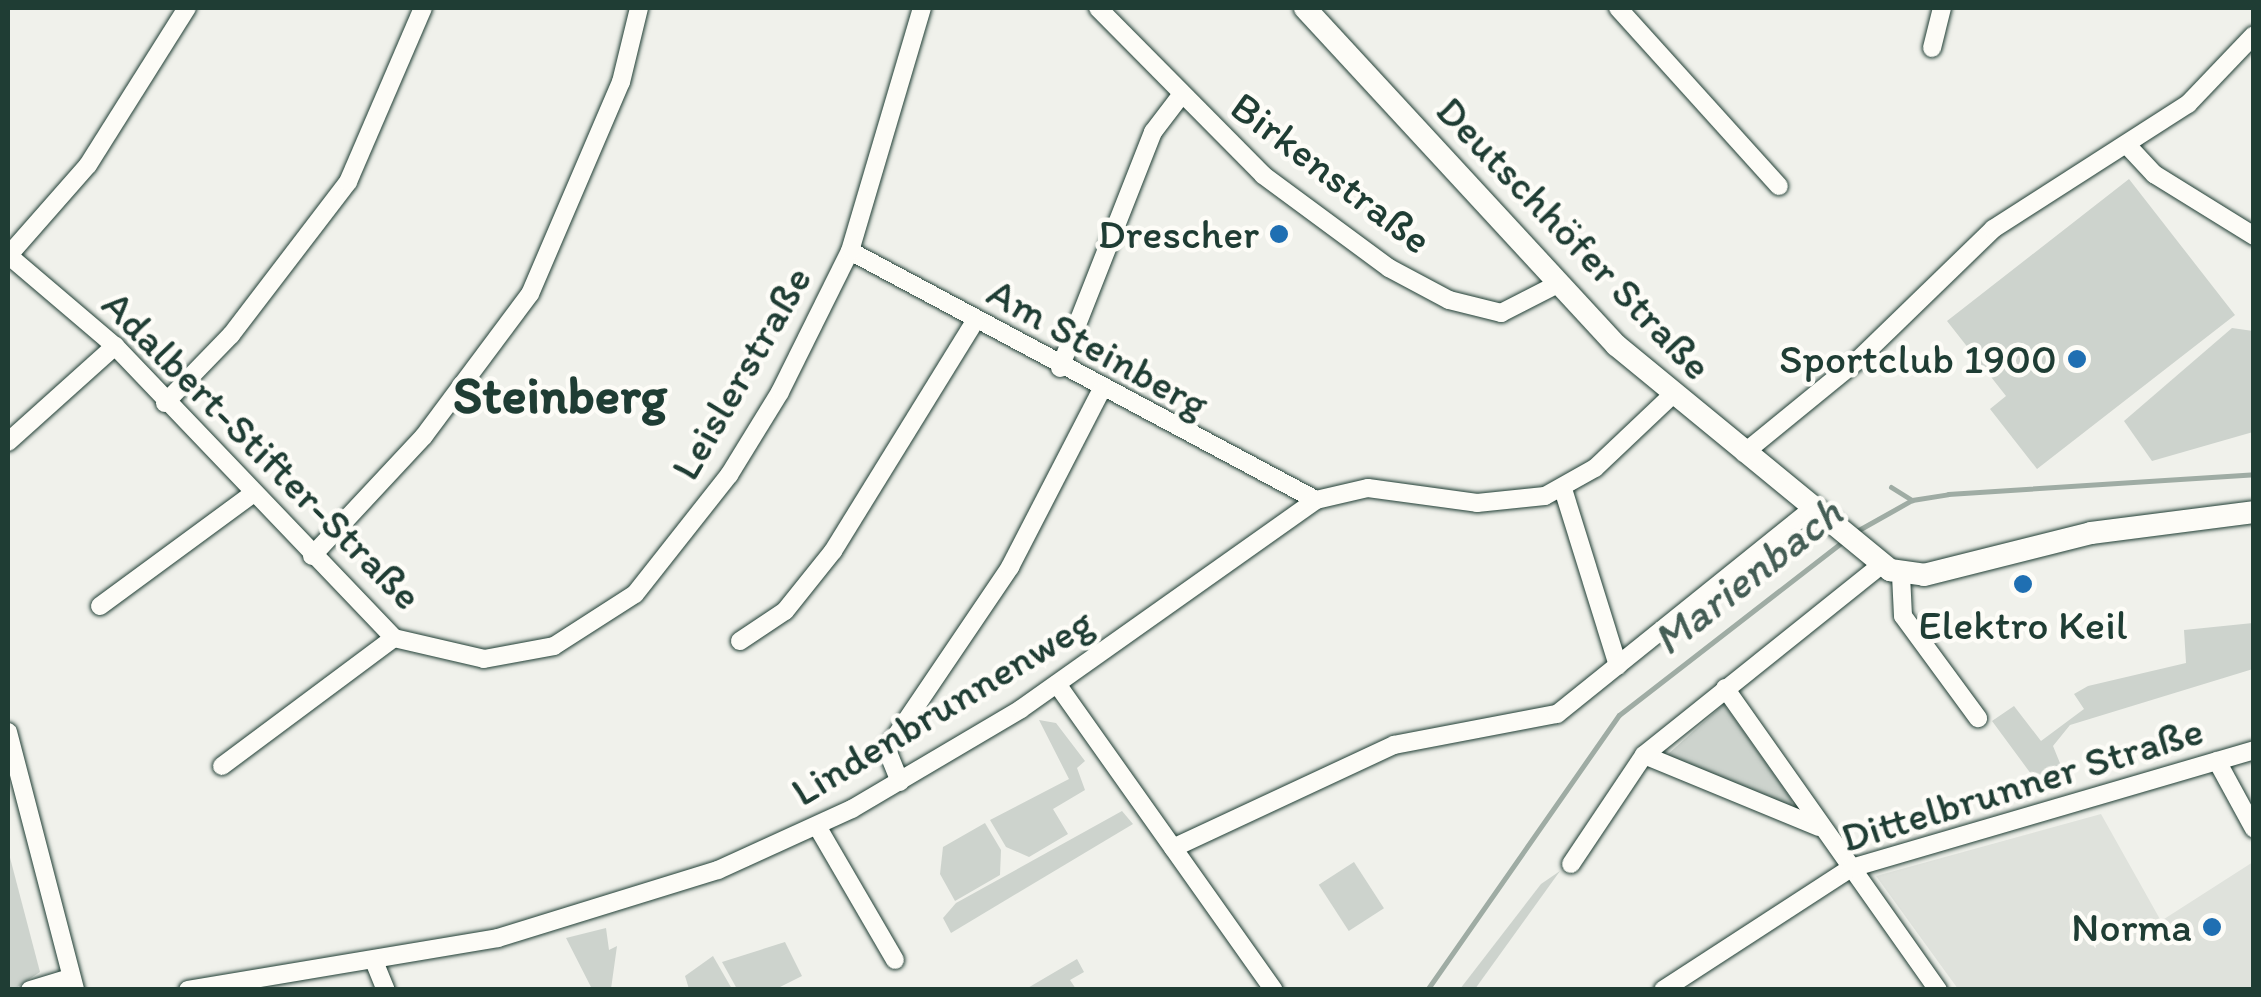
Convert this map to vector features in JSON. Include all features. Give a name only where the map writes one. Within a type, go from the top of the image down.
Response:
[{"type":"main road","name":"Deutschhöfer Straße","points":[[1305,8],[1556,285],[1670,397],[1884,565]]},
{"type":"main road","points":[[1884,565],[2110,529],[2254,512]]},
{"type":"street","points":[[8,255],[88,166],[187,8]]},
{"type":"street","points":[[165,403],[348,182],[423,8]]},
{"type":"street","points":[[312,556],[424,436],[530,294],[621,82],[639,8]]},
{"type":"street","name":"Leislerstraße","points":[[484,659],[586,633],[634,594],[729,474],[850,251],[922,8]]},
{"type":"street","name":"Birkenstraße","points":[[1098,8],[1179,98],[1313,214],[1448,300],[1515,311],[1556,285]]},
{"type":"street","points":[[1618,8],[1779,186]]},
{"type":"street","points":[[1932,48],[1942,8]]},
{"type":"street","points":[[1744,453],[1858,361],[1993,229],[2188,104],[2254,35]]},
{"type":"street","points":[[1060,368],[1153,132],[1179,98]]},
{"type":"street","points":[[2128,145],[2154,174],[2254,236]]},
{"type":"street","name":"Am Steinberg","points":[[850,251],[1101,390],[1316,500]]},
{"type":"street","name":"Adalbert-Stifter-Straße","points":[[8,255],[116,346],[251,494],[394,638],[484,659]]},
{"type":"street","points":[[740,641],[785,611],[833,552],[975,320]]},
{"type":"street","points":[[8,442],[116,346]]},
{"type":"street","points":[[900,782],[888,749],[1010,567],[1101,390]]},
{"type":"street","name":"Lindenbrunnenweg","points":[[188,990],[374,961],[632,900],[816,826],[900,782],[1057,684],[1316,500],[1368,488],[1501,504],[1563,489],[1670,397]]},
{"type":"street","points":[[1563,489],[1618,666]]},
{"type":"street","points":[[100,606],[251,494]]},
{"type":"street","points":[[1173,848],[1394,745],[1556,714],[1819,512]]},
{"type":"street","points":[[1570,864],[1644,756],[1884,565],[1903,616],[1978,718]]},
{"type":"street","points":[[222,766],[394,638]]},
{"type":"street","points":[[1057,684],[1274,990]]},
{"type":"street","points":[[1725,688],[1819,827],[1938,990]]},
{"type":"street","points":[[8,732],[72,984],[30,990]]},
{"type":"street","name":"Dittelbrunner Straße","points":[[1663,990],[1851,868],[2254,750]]},
{"type":"street","points":[[1644,756],[1819,827]]},
{"type":"street","points":[[2216,761],[2254,830]]},
{"type":"street","points":[[816,826],[894,960]]},
{"type":"street","points":[[374,961],[386,990]]},
{"type":"shaded area","name":"Sportclub 1900","points":[[2129,179],[2235,315],[2037,469],[1990,409],[2006,396],[1947,321]]},
{"type":"shaded area","points":[[2232,328],[2253,331],[2253,432],[2152,461],[2124,421]]},
{"type":"shaded area","points":[[2253,623],[2253,669],[2070,725],[2053,746],[2064,773],[2037,782],[1992,721],[2014,706],[2041,741],[2084,709],[2074,694],[2088,686],[2186,663],[2184,630]]},
{"type":"shaded area","points":[[1724,704],[1792,800],[1791,807],[1667,755]]},
{"type":"shaded area","points":[[1039,720],[1056,723],[1085,761],[1077,768],[1085,790],[1053,809],[1068,834],[1029,857],[1006,847],[990,820],[1069,779]]},
{"type":"shaded area","points":[[1122,811],[1133,824],[951,933],[943,918],[956,903]]},
{"type":"shaded area","points":[[2101,814],[2161,921],[2253,862],[2253,989],[1958,989],[1876,876]]},
{"type":"shaded area","points":[[985,823],[1001,850],[1000,875],[955,901],[940,874],[943,847]]},
{"type":"shaded area","points":[[8,850],[40,972],[13,990],[8,989]]},
{"type":"shaded area","points":[[1354,862],[1384,908],[1349,931],[1319,885]]},
{"type":"shaded area","points":[[1560,871],[1475,989],[1460,989],[1541,884]]},
{"type":"shaded area","points":[[606,928],[609,950],[617,946],[611,989],[592,989],[566,938]]},
{"type":"shaded area","points":[[785,942],[802,976],[776,989],[737,989],[722,962]]},
{"type":"shaded area","points":[[713,956],[732,989],[689,989],[685,976]]},
{"type":"shaded area","points":[[1077,959],[1084,972],[1070,980],[1076,989],[1026,989]]},
{"type":"waterway","name":"Marienbach","points":[[1855,532],[1912,500],[1948,494],[2254,474]]},
{"type":"waterway","points":[[1891,487],[1912,500]]},
{"type":"waterway","name":"Marienbach","points":[[1427,990],[1619,715],[1842,542]]},
{"type":"place","name":"Drescher","points":[[1279,234]]},
{"type":"place","name":"Sportclub 1900","points":[[2077,359]]},
{"type":"place","name":"Elektro Keil","points":[[2023,584]]},
{"type":"place","name":"Norma","points":[[2212,927]]},
{"type":"district","name":"Steinberg","points":[[560,396]]}]
